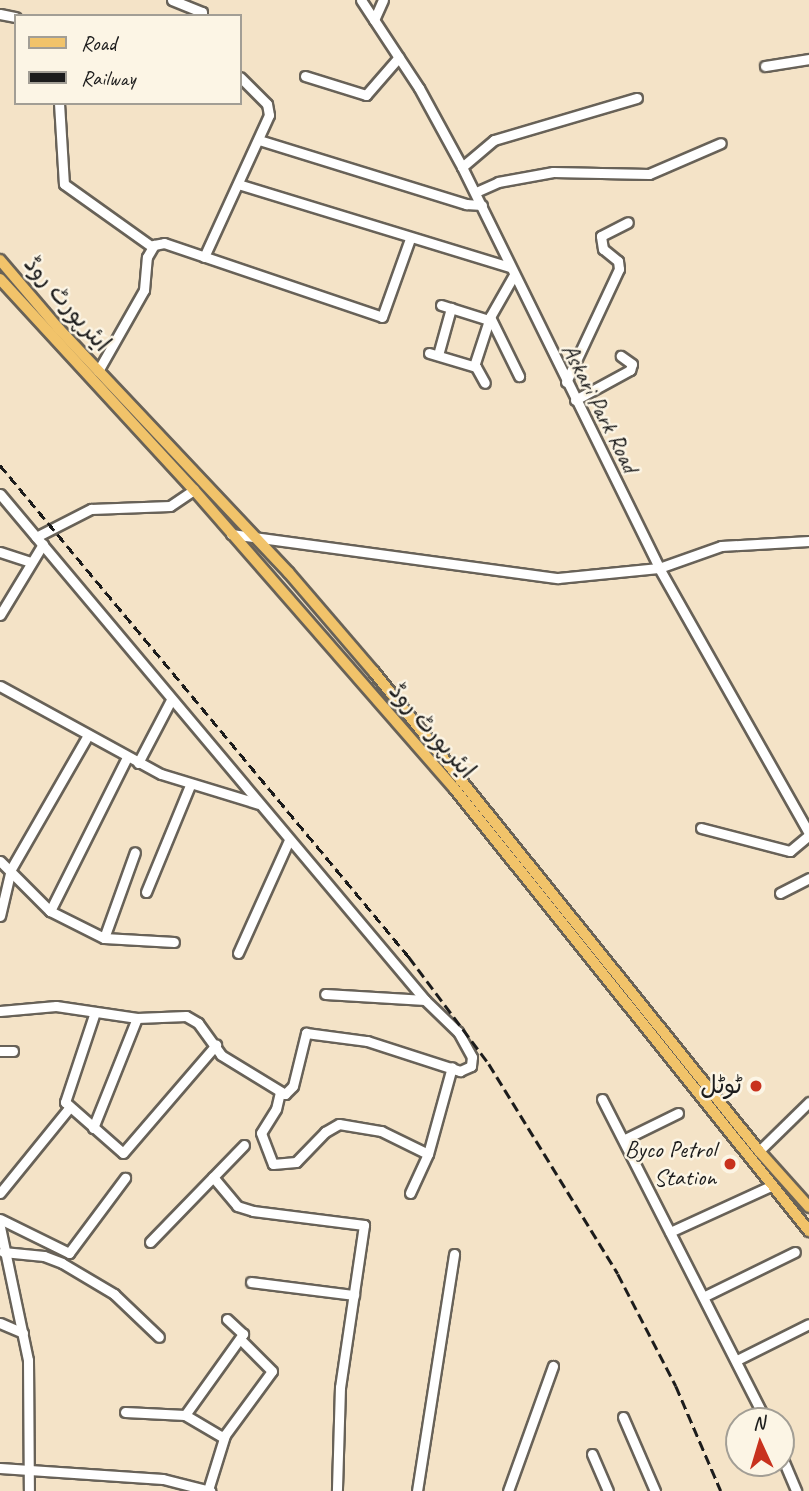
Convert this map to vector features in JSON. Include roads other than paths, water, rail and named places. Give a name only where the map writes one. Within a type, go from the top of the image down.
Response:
[{"type":"main road","name":"ایئرپورٹ روڈ","points":[[0,260],[98,371],[250,535],[289,573],[391,691],[759,1151],[809,1207]]},
{"type":"main road","name":"ایئرپورٹ روڈ","points":[[0,279],[194,490],[454,788],[809,1231]]},
{"type":"street","points":[[172,0],[202,14]]},
{"type":"street","name":"Askari Park Road","points":[[361,0],[399,57],[476,192],[566,382],[659,568],[809,834]]},
{"type":"street","points":[[374,20],[383,0]]},
{"type":"street","points":[[305,76],[366,95],[399,57]]},
{"type":"street","points":[[765,66],[809,60]]},
{"type":"street","points":[[204,257],[259,140],[269,109],[242,79]]},
{"type":"street","points":[[462,167],[494,140],[637,98]]},
{"type":"street","points":[[59,105],[64,184],[152,246],[164,243],[382,317],[410,239]]},
{"type":"street","points":[[259,140],[466,204],[482,205]]},
{"type":"street","points":[[476,192],[498,182],[553,172],[649,174],[720,143]]},
{"type":"street","points":[[238,184],[512,271],[489,319],[474,366]]},
{"type":"street","points":[[566,382],[619,269],[618,261],[603,249],[601,236],[628,222]]},
{"type":"street","points":[[98,371],[144,290],[152,246]]},
{"type":"street","points":[[440,305],[489,319],[519,376]]},
{"type":"street","points":[[451,308],[434,354],[474,366],[485,383]]},
{"type":"street","points":[[575,400],[630,370],[632,364],[621,356]]},
{"type":"street","points":[[0,615],[31,562],[39,541],[91,509],[170,506],[194,490]]},
{"type":"street","points":[[0,1010],[55,1006],[137,1018],[186,1016],[198,1023],[221,1055],[247,1074],[280,1092],[290,1093],[306,1033],[367,1041],[460,1071],[471,1066],[469,1049],[289,840],[39,541],[2,501]]},
{"type":"street","points":[[230,534],[558,578],[659,568],[721,546],[809,541]]},
{"type":"street","points":[[0,552],[31,562]]},
{"type":"street","points":[[0,686],[138,763],[190,785],[259,804]]},
{"type":"street","points":[[138,763],[171,699]]},
{"type":"street","points":[[0,916],[11,869],[88,737]]},
{"type":"street","points":[[50,911],[127,757]]},
{"type":"street","points":[[146,892],[190,785]]},
{"type":"street","points":[[701,828],[790,851],[809,834]]},
{"type":"street","points":[[238,953],[289,840]]},
{"type":"street","points":[[104,939],[135,852]]},
{"type":"street","points":[[0,861],[11,869],[50,911],[104,939],[174,942]]},
{"type":"street","points":[[780,893],[809,878]]},
{"type":"street","points":[[325,993],[425,1000]]},
{"type":"street","points":[[95,1012],[65,1101],[69,1108],[123,1153],[216,1045]]},
{"type":"street","points":[[93,1128],[137,1018]]},
{"type":"street","points":[[0,1051],[13,1051]]},
{"type":"street","points":[[410,1193],[428,1154],[452,1067]]},
{"type":"street","points":[[280,1092],[276,1109],[261,1133],[273,1164],[296,1162],[325,1132],[339,1124],[380,1131],[428,1154]]},
{"type":"street","points":[[602,1099],[625,1139],[759,1407]]},
{"type":"street","points":[[759,1151],[809,1102]]},
{"type":"street","points":[[0,1193],[69,1108]]},
{"type":"street","points":[[625,1139],[678,1113]]},
{"type":"street","points":[[150,1242],[244,1145]]},
{"type":"street","points":[[213,1177],[237,1206],[253,1211],[364,1225],[340,1387],[337,1491]]},
{"type":"street","points":[[0,1220],[69,1253],[125,1178]]},
{"type":"street","points":[[670,1232],[771,1186]]},
{"type":"street","points":[[0,1227],[28,1360],[29,1491]]},
{"type":"street","points":[[4,1252],[44,1256],[62,1263],[114,1294],[159,1337]]},
{"type":"street","points":[[705,1296],[795,1252]]},
{"type":"street","points":[[417,1491],[454,1254]]},
{"type":"street","points":[[251,1282],[354,1295]]},
{"type":"street","points":[[185,1415],[243,1334],[227,1318]]},
{"type":"street","points":[[0,1323],[23,1334]]},
{"type":"street","points":[[737,1360],[809,1324]]},
{"type":"street","points":[[0,1468],[163,1479],[209,1491],[224,1438],[272,1371],[240,1339]]},
{"type":"street","points":[[508,1491],[553,1366]]},
{"type":"street","points":[[125,1412],[185,1415],[224,1438]]},
{"type":"street","points":[[623,1417],[655,1491]]},
{"type":"street","points":[[592,1454],[608,1491]]},
{"type":"railway","points":[[0,465],[409,957],[489,1064],[618,1274],[676,1386],[721,1491]]},
{"type":"place","name":"ٹوٹل","points":[[756,1086]]},
{"type":"place","name":"Byco Petrol Station","points":[[730,1164]]}]
